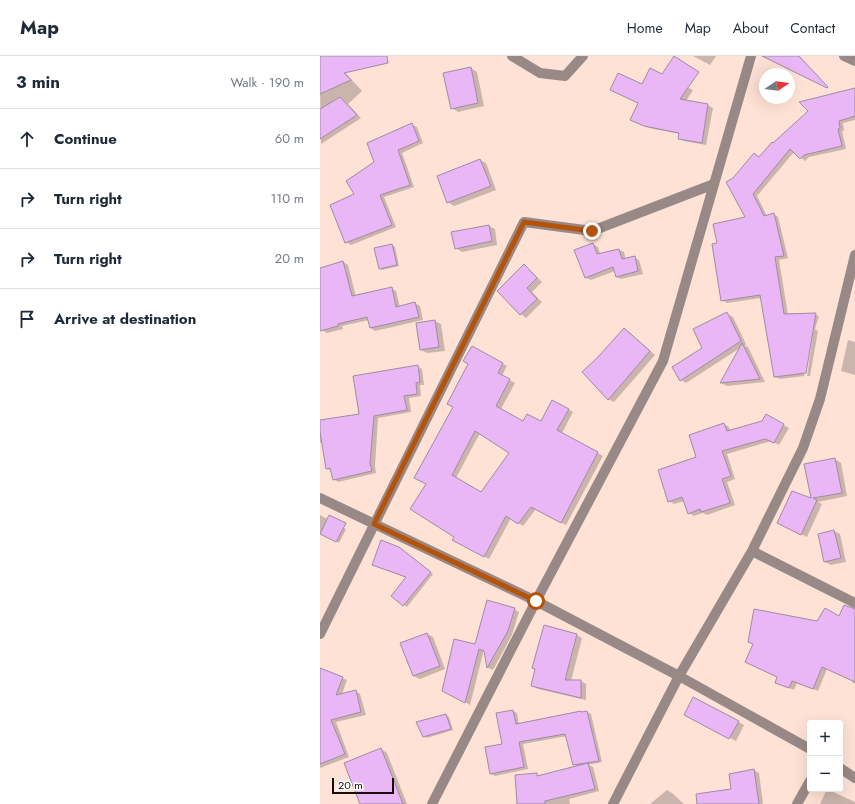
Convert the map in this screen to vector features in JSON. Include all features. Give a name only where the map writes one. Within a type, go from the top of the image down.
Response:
[{"type":"street","points":[[512,56],[540,73],[565,76],[584,56]]},
{"type":"street","points":[[432,804],[536,601],[663,361],[751,56]]},
{"type":"street","points":[[844,56],[855,60]]},
{"type":"street","points":[[320,634],[524,222],[592,231],[714,184]]},
{"type":"street","points":[[613,804],[679,676],[752,551],[803,448],[820,399],[855,255]]},
{"type":"street","points":[[320,498],[536,601],[679,676],[807,747]]},
{"type":"street","points":[[752,551],[855,603]]},
{"type":"street","points":[[843,770],[855,778]]},
{"type":"street","points":[[797,804],[807,787]]},
{"type":"building","points":[[320,56],[387,56],[388,63],[344,73],[351,80],[320,94]]},
{"type":"building","points":[[674,56],[699,72],[680,99],[708,104],[702,143],[678,139],[679,133],[644,126],[630,120],[638,103],[610,90],[618,73],[642,84],[650,68],[662,74]]},
{"type":"building","points":[[762,56],[799,56],[828,87],[827,88],[795,72],[795,68],[786,68]]},
{"type":"building","points":[[471,67],[478,103],[451,109],[443,73]]},
{"type":"building","points":[[855,88],[855,116],[839,121],[840,128],[838,129],[842,146],[804,155],[800,159],[790,149],[753,194],[764,216],[774,213],[784,256],[775,257],[784,314],[816,313],[806,373],[774,377],[760,295],[721,301],[712,244],[717,243],[713,224],[745,217],[726,182],[733,178],[754,153],[759,157],[772,142],[773,143],[808,111],[799,102]]},
{"type":"building","points":[[340,97],[357,115],[320,139],[320,109]]},
{"type":"building","points":[[412,123],[419,141],[398,150],[410,185],[380,195],[392,225],[345,243],[330,205],[354,194],[346,181],[374,162],[367,143]]},
{"type":"building","points":[[480,159],[491,186],[447,203],[437,176]]},
{"type":"building","points":[[489,225],[492,241],[455,249],[451,232]]},
{"type":"building","points":[[593,243],[597,254],[619,249],[622,259],[635,256],[638,271],[616,277],[613,267],[585,278],[574,250]]},
{"type":"building","points":[[392,244],[397,265],[379,269],[374,248]]},
{"type":"building","points":[[343,261],[352,296],[392,287],[396,307],[415,302],[419,317],[370,328],[367,317],[338,324],[338,326],[320,331],[320,268]]},
{"type":"building","points":[[524,264],[537,278],[527,288],[537,299],[520,315],[497,291]]},
{"type":"building","points":[[727,312],[741,341],[680,381],[672,367],[702,348],[693,329]]},
{"type":"building","points":[[435,320],[439,347],[420,350],[416,323]]},
{"type":"building","points":[[624,328],[650,351],[608,400],[582,372],[598,357]]},
{"type":"building","points":[[742,343],[760,379],[720,383]]},
{"type":"building","points":[[472,346],[503,363],[498,373],[510,379],[496,406],[523,421],[527,414],[541,421],[552,400],[569,409],[557,430],[598,452],[561,523],[531,507],[518,524],[506,516],[484,557],[452,540],[454,537],[410,509],[426,484],[414,478],[453,407],[447,404],[468,364],[463,361]],"holes":[[[475,431],[509,453],[481,492],[452,475]]]},
{"type":"building","points":[[418,365],[420,382],[416,383],[417,394],[404,396],[407,410],[374,416],[370,463],[372,471],[333,480],[330,468],[326,469],[320,432],[320,420],[359,414],[353,376]]},
{"type":"building","points":[[766,414],[784,424],[774,443],[765,439],[722,451],[731,476],[722,479],[730,503],[701,512],[700,509],[688,514],[682,497],[668,502],[658,470],[696,457],[689,435],[724,423],[727,431],[762,421]]},
{"type":"building","points":[[835,458],[842,493],[813,498],[817,500],[801,535],[777,523],[792,491],[811,498],[804,464]]},
{"type":"building","points":[[329,515],[346,523],[336,542],[320,534]]},
{"type":"building","points":[[834,530],[841,558],[824,562],[818,534]]},
{"type":"building","points":[[381,540],[399,547],[431,572],[403,606],[391,596],[406,577],[372,565]]},
{"type":"building","points":[[487,600],[515,608],[508,631],[487,668],[484,651],[479,649],[465,703],[442,691],[454,639],[475,644]]},
{"type":"building","points":[[844,605],[855,609],[855,682],[822,667],[813,689],[792,681],[789,688],[775,683],[777,677],[745,662],[753,644],[748,642],[754,609],[817,621],[825,608],[839,616]]},
{"type":"building","points":[[544,625],[577,634],[565,680],[581,680],[581,698],[531,686],[535,669],[532,668]]},
{"type":"building","points":[[427,633],[440,666],[413,676],[400,643]]},
{"type":"building","points":[[320,668],[343,677],[336,695],[356,690],[361,712],[331,720],[345,754],[320,764]]},
{"type":"building","points":[[693,697],[739,721],[729,739],[684,715]]},
{"type":"building","points":[[513,710],[516,724],[587,711],[599,761],[573,765],[565,734],[519,742],[524,767],[490,774],[485,747],[502,744],[496,713]]},
{"type":"building","points":[[446,714],[451,729],[423,737],[416,722]]},
{"type":"building","points":[[381,748],[403,804],[360,804],[344,763]]},
{"type":"building","points":[[588,763],[595,789],[545,801],[545,804],[517,804],[515,775],[537,773],[537,776]]},
{"type":"building","points":[[754,769],[759,804],[697,804],[696,794],[731,789],[729,774]]},
{"type":"route","points":[[536,601],[374,524],[524,222],[592,231]]}]
